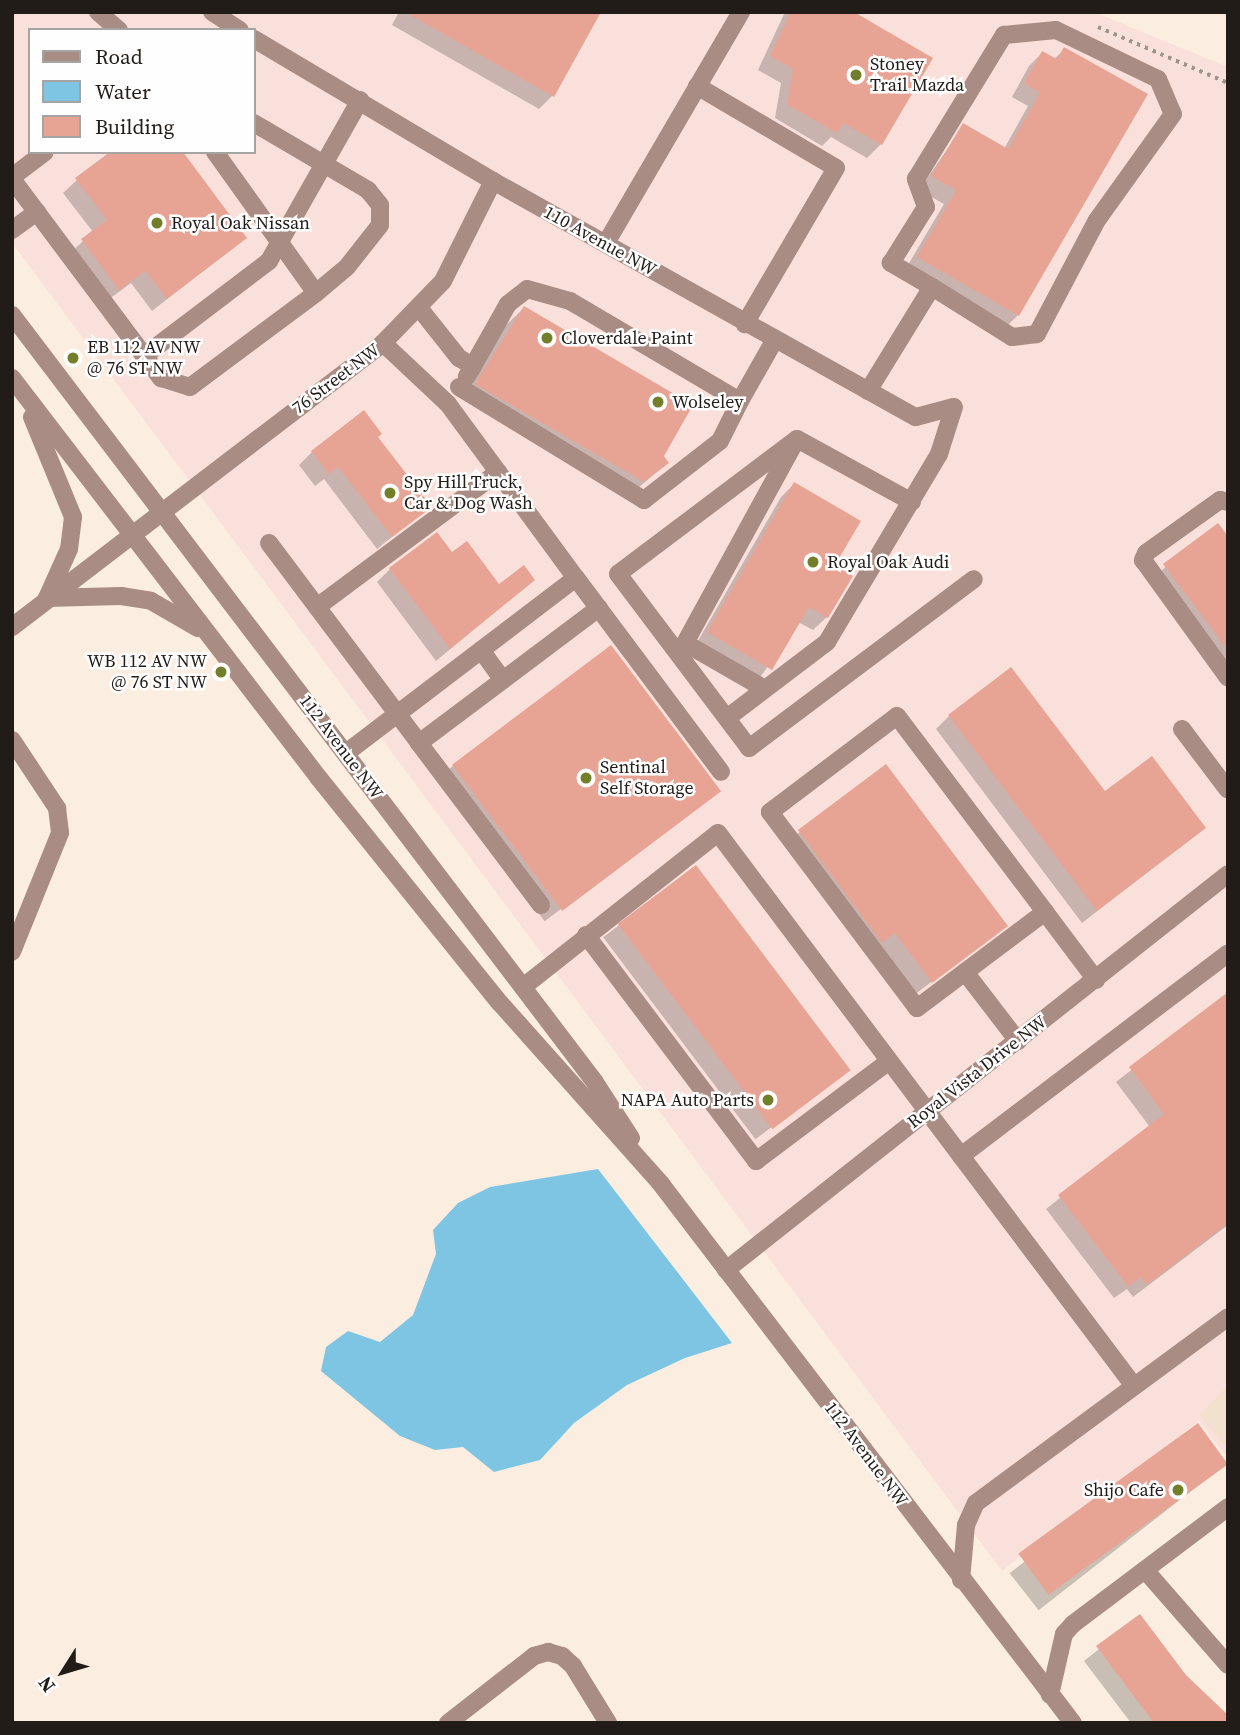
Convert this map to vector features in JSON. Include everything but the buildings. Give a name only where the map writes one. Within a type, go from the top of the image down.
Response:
[{"type":"street","points":[[98,12],[118,28]]},
{"type":"street","points":[[606,243],[741,12]]},
{"type":"street","points":[[220,14],[238,28]]},
{"type":"street","points":[[1056,30],[1158,79],[1173,114],[1097,219],[1037,334],[1012,337],[932,287],[891,263],[926,207],[916,179],[1004,35],[1056,30]]},
{"type":"street","name":"110 Avenue NW","points":[[256,40],[494,181],[774,341],[916,417],[954,407],[939,454],[912,502]]},
{"type":"street","points":[[697,86],[836,168],[745,324]]},
{"type":"street","points":[[144,356],[269,261],[360,100]]},
{"type":"street","points":[[42,154],[12,178],[161,378],[190,387],[316,293],[371,242],[382,213],[368,190],[256,124]]},
{"type":"street","points":[[216,154],[316,293]]},
{"type":"street","name":"76 Street NW","points":[[12,627],[383,344],[420,309],[460,251],[494,181]]},
{"type":"street","points":[[12,230],[37,212]]},
{"type":"street","points":[[868,391],[932,287]]},
{"type":"street","points":[[448,404],[508,304],[527,289],[570,301],[740,401]]},
{"type":"street","points":[[420,309],[459,358],[473,366]]},
{"type":"street","name":"112 Avenue NW","points":[[12,315],[594,1081],[661,1184],[961,1580],[1073,1723]]},
{"type":"street","points":[[459,387],[644,499],[720,441],[774,341]]},
{"type":"street","points":[[383,344],[448,404],[721,772]]},
{"type":"street","points":[[15,382],[73,517],[69,548],[47,598],[121,596],[151,601],[204,632]]},
{"type":"street","name":"112 Avenue NW","points":[[15,382],[204,632],[500,1003],[661,1184]]},
{"type":"street","points":[[727,718],[827,642],[912,502],[797,439]]},
{"type":"street","points":[[797,439],[618,574],[682,649],[750,748],[974,579]]},
{"type":"street","points":[[682,649],[797,439]]},
{"type":"street","points":[[317,607],[498,472]]},
{"type":"street","points":[[1228,502],[1220,500],[1146,553],[1143,560],[1228,678]]},
{"type":"street","points":[[269,543],[541,905]]},
{"type":"street","points":[[346,754],[576,578]]},
{"type":"street","points":[[419,743],[599,608]]},
{"type":"street","points":[[682,649],[765,689]]},
{"type":"street","points":[[481,650],[503,680]]},
{"type":"street","points":[[1045,912],[917,1008],[769,812],[897,716],[1045,912],[1096,980]]},
{"type":"street","points":[[1182,729],[1228,790]]},
{"type":"street","points":[[12,740],[57,808],[60,833],[12,952]]},
{"type":"street","points":[[523,987],[718,833],[1135,1386]]},
{"type":"street","name":"Royal Vista Drive NW","points":[[726,1270],[1228,874]]},
{"type":"street","points":[[586,935],[756,1161],[890,1061]]},
{"type":"street","points":[[961,1156],[1228,953]]},
{"type":"street","points":[[965,972],[1018,1041]]},
{"type":"street","points":[[961,1580],[966,1525],[976,1503],[1228,1317]]},
{"type":"street","points":[[1050,1695],[1064,1634],[1228,1507]]},
{"type":"street","points":[[1145,1570],[1228,1665]]},
{"type":"street","points":[[448,1723],[534,1656],[548,1652],[562,1656],[573,1666],[608,1723]]},
{"type":"path","points":[[1085,22],[1228,83]]},
{"type":"shaded area","points":[[12,12],[1094,12],[1228,67],[1228,1459],[1199,1421],[1002,1571],[12,243]]},
{"type":"shaded area","points":[[1228,1385],[1228,1450],[1200,1415]]},
{"type":"water","points":[[598,1169],[732,1343],[685,1358],[627,1385],[574,1423],[540,1460],[494,1472],[463,1447],[435,1450],[400,1436],[321,1371],[326,1347],[348,1331],[380,1342],[413,1315],[436,1254],[433,1230],[458,1203],[490,1187]]},
{"type":"place","name":"Stoney Trail Mazda","points":[[856,75]]},
{"type":"place","name":"Royal Oak Nissan","points":[[157,223]]},
{"type":"place","name":"Cloverdale Paint","points":[[547,338]]},
{"type":"place","name":"EB 112 AV NW @ 76 ST NW","points":[[73,358]]},
{"type":"place","name":"Wolseley","points":[[658,402]]},
{"type":"place","name":"Spy Hill Truck, Car & Dog Wash","points":[[390,493]]},
{"type":"place","name":"Royal Oak Audi","points":[[813,562]]},
{"type":"place","name":"WB 112 AV NW @ 76 ST NW","points":[[221,672]]},
{"type":"place","name":"Sentinal Self Storage","points":[[586,778]]},
{"type":"place","name":"NAPA Auto Parts","points":[[768,1100]]},
{"type":"place","name":"Shijo Cafe","points":[[1178,1490]]}]
